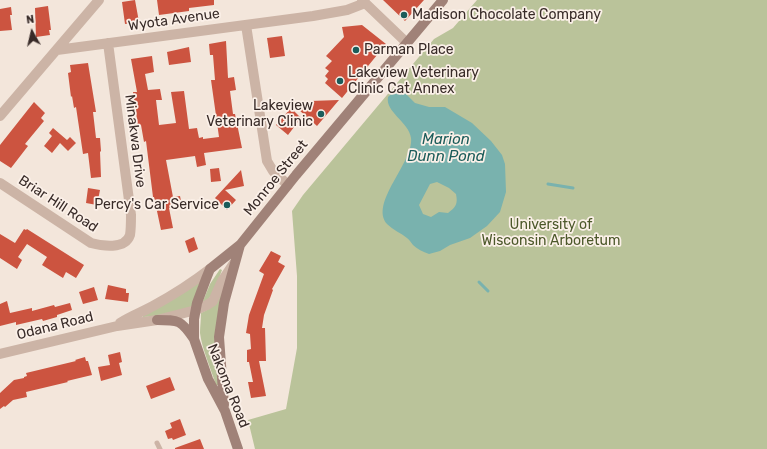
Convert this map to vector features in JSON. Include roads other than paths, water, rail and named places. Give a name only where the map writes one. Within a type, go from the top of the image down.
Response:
[{"type":"main road","name":"Monroe Street","points":[[196,310],[200,293],[210,269],[240,245],[443,0]]},
{"type":"main road","name":"Monroe Street","points":[[225,411],[219,337],[224,303],[240,245]]},
{"type":"main road","name":"Nakoma Road","points":[[196,310],[194,319],[194,339],[208,379],[225,411],[238,449]]},
{"type":"main road","points":[[157,320],[179,321],[185,326],[194,339]]},
{"type":"street","points":[[0,116],[98,0]]},
{"type":"street","points":[[363,1],[407,43]]},
{"type":"street","name":"Wyota Avenue","points":[[57,50],[347,10],[363,1]]},
{"type":"street","points":[[246,25],[267,161],[273,171],[288,186]]},
{"type":"street","name":"Minakwa Drive","points":[[108,43],[131,215],[130,233],[126,240]]},
{"type":"street","name":"Briar Hill Road","points":[[0,183],[91,243],[110,246],[126,240]]},
{"type":"street","name":"Monroe Street","points":[[196,310],[212,301],[222,281],[237,259]]},
{"type":"street","name":"Odana Road","points":[[116,326],[132,315],[151,307],[178,292],[210,269]]},
{"type":"street","name":"Odana Road","points":[[0,354],[116,326],[157,320],[196,310]]},
{"type":"lane","points":[[157,443],[160,449]]},
{"type":"water","name":"Marion Dunn Pond","points":[[393,92],[405,93],[415,103],[429,107],[445,107],[472,123],[491,141],[502,155],[505,164],[506,192],[500,212],[487,226],[470,238],[450,245],[440,251],[429,254],[416,248],[408,239],[387,224],[383,215],[387,194],[406,159],[410,148],[411,138],[406,127],[390,107],[388,97]],"holes":[[[437,182],[449,188],[456,194],[457,200],[453,209],[448,213],[439,212],[431,217],[423,214],[419,205],[430,184]]]},
{"type":"waterway","points":[[548,184],[573,188]]},
{"type":"waterway","points":[[479,282],[488,291]]},
{"type":"place","name":"Madison Chocolate Company","points":[[404,15]]},
{"type":"place","name":"Parman Place","points":[[356,50]]},
{"type":"place","name":"Lakeview Veterinary Clinic Cat Annex","points":[[340,81]]},
{"type":"place","name":"Lakeview Veterinary Clinic","points":[[321,114]]},
{"type":"place","name":"Percy's Car Service","points":[[227,205]]},
{"type":"park label","name":"University of Wisconsin Arboretum","points":[[551,234]]}]
